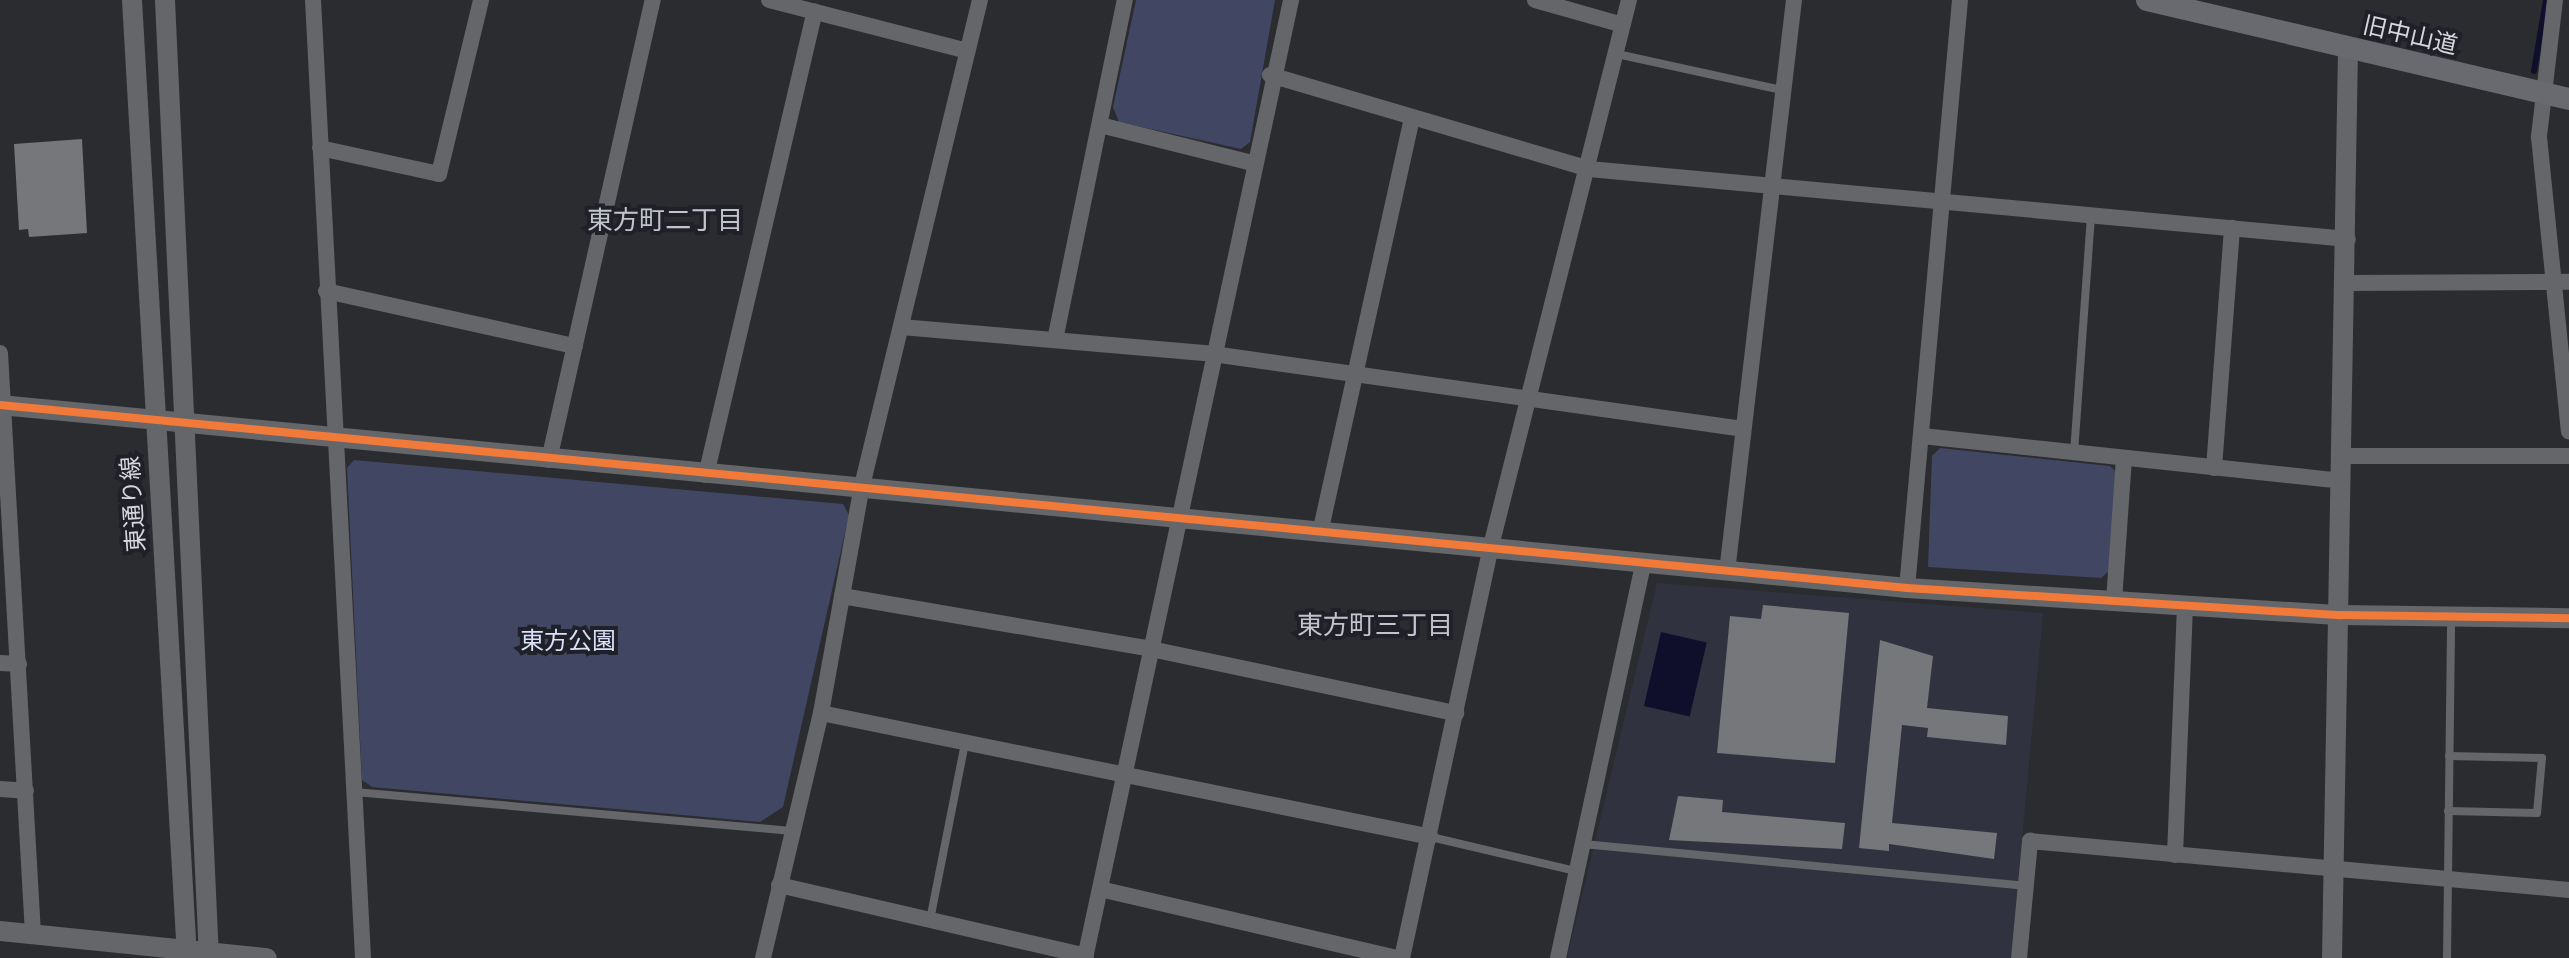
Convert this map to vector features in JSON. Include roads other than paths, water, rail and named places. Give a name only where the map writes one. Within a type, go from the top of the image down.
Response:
[{"type":"main road","name":"旧中山道","points":[[2147,0],[2569,99]]},
{"type":"street","name":"東通り線","points":[[132,0],[187,955]]},
{"type":"street","points":[[165,0],[187,423],[209,956]]},
{"type":"street","points":[[313,0],[363,958]]},
{"type":"street","points":[[320,148],[439,174],[481,0]]},
{"type":"street","points":[[549,460],[653,0]]},
{"type":"street","points":[[769,0],[967,51]]},
{"type":"street","points":[[763,958],[821,713],[861,490],[980,0]]},
{"type":"street","points":[[1055,340],[1125,0]]},
{"type":"street","points":[[779,885],[1086,957],[1270,75],[1291,0]]},
{"type":"street","points":[[1535,0],[1623,25]]},
{"type":"street","points":[[1100,889],[1399,958],[1431,837],[1490,550],[1589,169],[1629,0]]},
{"type":"street","points":[[1727,572],[1767,187],[1794,0]]},
{"type":"street","points":[[1907,588],[1945,202],[1960,0]]},
{"type":"street","points":[[2555,0],[2540,93],[2550,279],[2569,431]]},
{"type":"street","points":[[706,475],[815,12]]},
{"type":"street","points":[[2332,958],[2331,871],[2341,615],[2348,239],[2348,48]]},
{"type":"street","points":[[1270,75],[1589,169],[2348,239]]},
{"type":"street","points":[[1320,533],[1351,375],[1412,117]]},
{"type":"street","points":[[1100,125],[1252,163]]},
{"type":"street","points":[[2214,468],[2232,228]]},
{"type":"street","points":[[2347,283],[2550,279],[2569,282]]},
{"type":"street","points":[[326,291],[575,346]]},
{"type":"street","points":[[901,327],[1213,354],[1528,403],[1743,429]]},
{"type":"street","points":[[0,353],[5,536],[19,664],[33,935]]},
{"type":"street","points":[[1,405],[1643,566],[1907,588],[2341,615],[2569,618]]},
{"type":"street","points":[[1922,436],[2342,481]]},
{"type":"street","points":[[2343,456],[2569,456]]},
{"type":"street","points":[[2114,601],[2124,458]]},
{"type":"street","points":[[1558,958],[1643,566]]},
{"type":"street","points":[[842,596],[1151,649],[1456,713]]},
{"type":"street","points":[[2175,855],[2185,604]]},
{"type":"street","points":[[0,663],[19,664]]},
{"type":"street","points":[[821,713],[1431,837]]},
{"type":"street","points":[[0,789],[26,791]]},
{"type":"street","points":[[2019,958],[2030,841],[2331,871],[2569,890]]},
{"type":"street","points":[[0,931],[187,955],[267,958]]},
{"type":"lane","points":[[1617,54],[1782,90]]},
{"type":"lane","points":[[2074,453],[2091,215]]},
{"type":"lane","points":[[2447,958],[2451,617]]},
{"type":"lane","points":[[930,920],[965,743]]},
{"type":"lane","points":[[2448,811],[2537,813],[2542,758],[2449,756]]},
{"type":"lane","points":[[355,792],[791,831]]},
{"type":"lane","points":[[1431,837],[1577,872]]},
{"type":"lane","points":[[1583,844],[2025,886]]},
{"type":"waterway","points":[[2534,71],[2546,0]]},
{"type":"district","name":"東方町二丁目","points":[[665,221]]},
{"type":"district","name":"東方町三丁目","points":[[1375,626]]},
{"type":"park label","name":"東方公園","points":[[568,642]]}]
